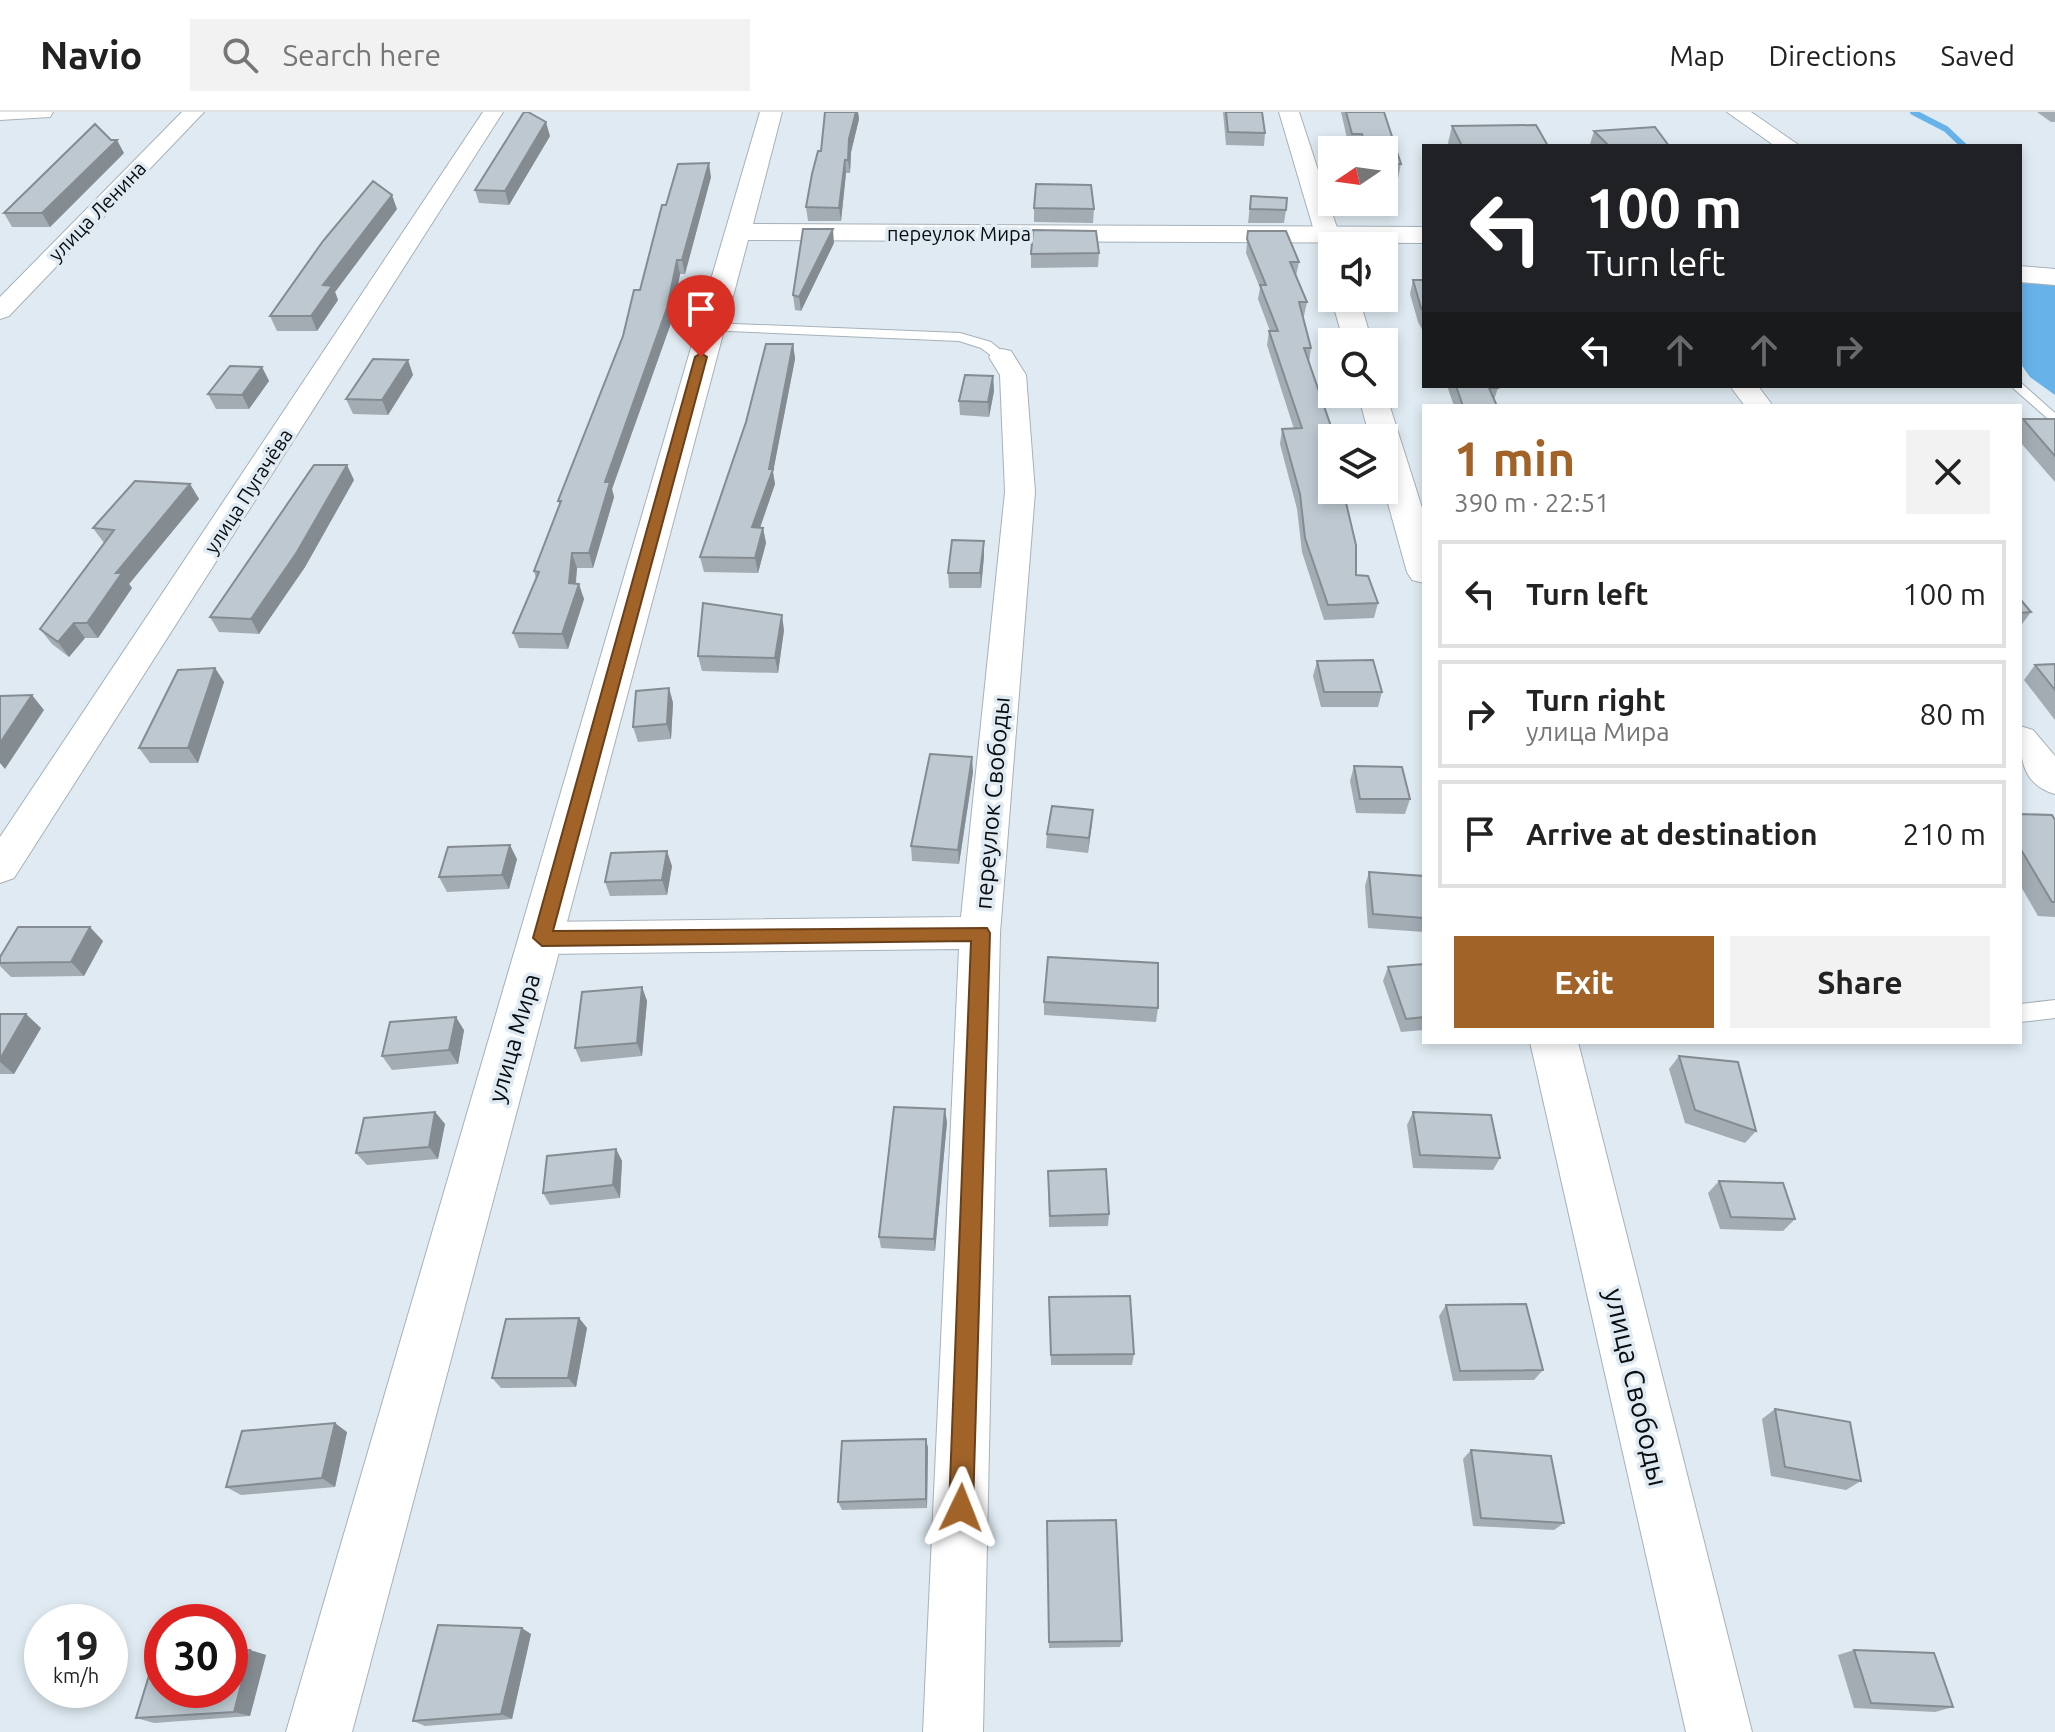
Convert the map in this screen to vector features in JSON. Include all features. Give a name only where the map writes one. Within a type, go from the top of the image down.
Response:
[{"type":"street","points":[[0,113],[42,112]]},
{"type":"street","name":"улица Ленина","points":[[0,311],[194,112]]},
{"type":"street","name":"улица Пугачёва","points":[[0,868],[386,281],[493,112]]},
{"type":"street","name":"улица Мира","points":[[319,1732],[771,112]]},
{"type":"street","points":[[1289,112],[1325,232]]},
{"type":"street","points":[[1737,112],[1786,144]]},
{"type":"street","name":"переулок Мира","points":[[736,232],[1318,244]]},
{"type":"street","name":"переулок Мира","points":[[1398,237],[1422,235]]},
{"type":"street","points":[[2022,274],[2055,277]]},
{"type":"street","name":"переулок Свободы","points":[[953,1732],[980,933],[1020,492],[1013,375],[1002,357]]},
{"type":"street","points":[[1377,408],[1422,565]]},
{"type":"street","points":[[2022,741],[2055,781]]},
{"type":"street","points":[[542,938],[980,933]]},
{"type":"street","name":"улица Свободы","points":[[1554,1044],[1719,1732]]},
{"type":"lane","points":[[710,327],[960,337],[986,345],[1002,357]]},
{"type":"lane","points":[[2021,388],[2055,421]]},
{"type":"lane","points":[[2022,1013],[2055,1009]]},
{"type":"water","points":[[2022,283],[2055,284],[2055,395],[2030,377],[2022,366]]},
{"type":"building","points":[[524,112],[546,122],[505,191],[475,190]]},
{"type":"building","points":[[825,112],[856,112],[849,139],[848,160],[845,160],[839,208],[806,207],[818,151],[821,151]]},
{"type":"building","points":[[1226,112],[1262,112],[1265,133],[1228,132]]},
{"type":"building","points":[[1346,112],[1384,112],[1392,136],[1362,136],[1352,134]]},
{"type":"building","points":[[95,124],[111,140],[117,140],[42,213],[4,213]]},
{"type":"building","points":[[1536,125],[1547,144],[1461,144],[1452,126]]},
{"type":"building","points":[[1655,127],[1668,144],[1607,144],[1594,131]]},
{"type":"building","points":[[709,163],[682,260],[677,260],[667,308],[605,482],[610,482],[589,553],[572,553],[569,583],[579,584],[562,634],[513,633],[539,572],[534,571],[561,501],[558,501],[623,336],[634,290],[640,290],[662,205],[666,205],[678,164]]},
{"type":"building","points":[[373,181],[392,195],[323,285],[332,286],[311,316],[270,316],[323,241]]},
{"type":"building","points":[[1036,184],[1091,185],[1094,209],[1034,208]]},
{"type":"building","points":[[1251,196],[1287,198],[1286,210],[1250,209]]},
{"type":"building","points":[[803,229],[833,229],[799,297],[793,295]]},
{"type":"building","points":[[1033,230],[1096,231],[1099,253],[1031,254]]},
{"type":"building","points":[[1248,231],[1286,231],[1299,262],[1290,262],[1307,302],[1299,302],[1311,348],[1304,348],[1318,389],[1318,408],[1325,408],[1330,424],[1318,424],[1318,504],[1346,504],[1356,545],[1356,575],[1368,576],[1378,603],[1328,605],[1305,538],[1300,494],[1282,429],[1302,428],[1269,331],[1278,331],[1260,285],[1266,285],[1247,239]]},
{"type":"building","points":[[1413,280],[1422,280],[1421,308]]},
{"type":"building","points":[[766,344],[793,344],[769,469],[773,469],[752,527],[763,528],[755,558],[700,557],[746,422]]},
{"type":"building","points":[[373,359],[408,360],[382,400],[346,399]]},
{"type":"building","points":[[230,366],[262,367],[242,395],[208,394]]},
{"type":"building","points":[[965,375],[993,376],[988,402],[959,401]]},
{"type":"building","points":[[1457,388],[1489,388],[1496,404],[1462,404]]},
{"type":"building","points":[[2023,419],[2055,419],[2055,456]]},
{"type":"building","points":[[314,465],[347,465],[297,552],[251,619],[210,617]]},
{"type":"building","points":[[135,481],[190,484],[116,573],[122,573],[87,623],[74,623],[58,642],[40,629],[114,530],[93,528]]},
{"type":"building","points":[[952,540],[984,541],[980,573],[948,573]]},
{"type":"building","points":[[2022,601],[2031,612],[2022,613]]},
{"type":"building","points":[[703,603],[782,615],[775,658],[698,656]]},
{"type":"building","points":[[1373,660],[1382,692],[1324,692],[1317,661]]},
{"type":"building","points":[[2055,664],[2055,690],[2035,665]]},
{"type":"building","points":[[215,668],[188,748],[139,748],[178,670]]},
{"type":"building","points":[[669,688],[667,724],[633,727],[636,691]]},
{"type":"building","points":[[32,695],[0,743],[0,696]]},
{"type":"building","points":[[930,754],[972,757],[958,850],[911,846]]},
{"type":"building","points":[[1354,766],[1402,767],[1410,799],[1360,799]]},
{"type":"building","points":[[1052,806],[1093,810],[1089,838],[1047,834]]},
{"type":"building","points":[[2022,814],[2052,815],[2055,820],[2055,902],[2052,902],[2022,851]]},
{"type":"building","points":[[510,845],[502,875],[439,877],[448,847]]},
{"type":"building","points":[[667,851],[662,880],[605,882],[611,853]]},
{"type":"building","points":[[1369,872],[1422,876],[1422,918],[1373,914]]},
{"type":"building","points":[[18,927],[90,927],[71,962],[0,963],[0,957]]},
{"type":"building","points":[[1048,957],[1158,963],[1158,1008],[1044,1002]]},
{"type":"building","points":[[1422,964],[1422,1017],[1406,1019],[1388,967]]},
{"type":"building","points":[[642,987],[637,1043],[575,1048],[582,992]]},
{"type":"building","points":[[0,1014],[26,1014],[0,1059]]},
{"type":"building","points":[[456,1017],[449,1050],[382,1056],[390,1022]]},
{"type":"building","points":[[1679,1056],[1738,1062],[1756,1131],[1695,1110]]},
{"type":"building","points":[[894,1107],[945,1109],[934,1239],[879,1237]]},
{"type":"building","points":[[435,1112],[429,1147],[356,1153],[364,1118]]},
{"type":"building","points":[[1413,1112],[1491,1115],[1500,1158],[1420,1155]]},
{"type":"building","points":[[616,1149],[613,1185],[543,1193],[547,1156]]},
{"type":"building","points":[[1106,1169],[1109,1214],[1050,1216],[1048,1171]]},
{"type":"building","points":[[1719,1181],[1783,1183],[1795,1219],[1731,1217]]},
{"type":"building","points":[[1130,1296],[1134,1354],[1051,1355],[1049,1297]]},
{"type":"building","points":[[1526,1304],[1543,1370],[1460,1371],[1446,1305]]},
{"type":"building","points":[[579,1318],[568,1378],[492,1378],[506,1319]]},
{"type":"building","points":[[1775,1409],[1850,1422],[1861,1481],[1785,1467]]},
{"type":"building","points":[[335,1423],[322,1478],[226,1487],[242,1431]]},
{"type":"building","points":[[926,1439],[926,1499],[838,1502],[842,1441]]},
{"type":"building","points":[[1471,1450],[1551,1456],[1564,1523],[1481,1518]]},
{"type":"building","points":[[1116,1520],[1122,1641],[1049,1642],[1047,1521]]},
{"type":"building","points":[[438,1625],[522,1628],[501,1714],[413,1721]]},
{"type":"building","points":[[1854,1650],[1934,1653],[1953,1707],[1871,1703]]},
{"type":"building","points":[[144,1692],[144,1708],[235,1708],[234,1712],[136,1718]]},
{"type":"waterway","points":[[1913,112],[1946,129],[1962,144]]},
{"type":"route","points":[[701,357],[542,938],[980,933],[961,1508]]}]
